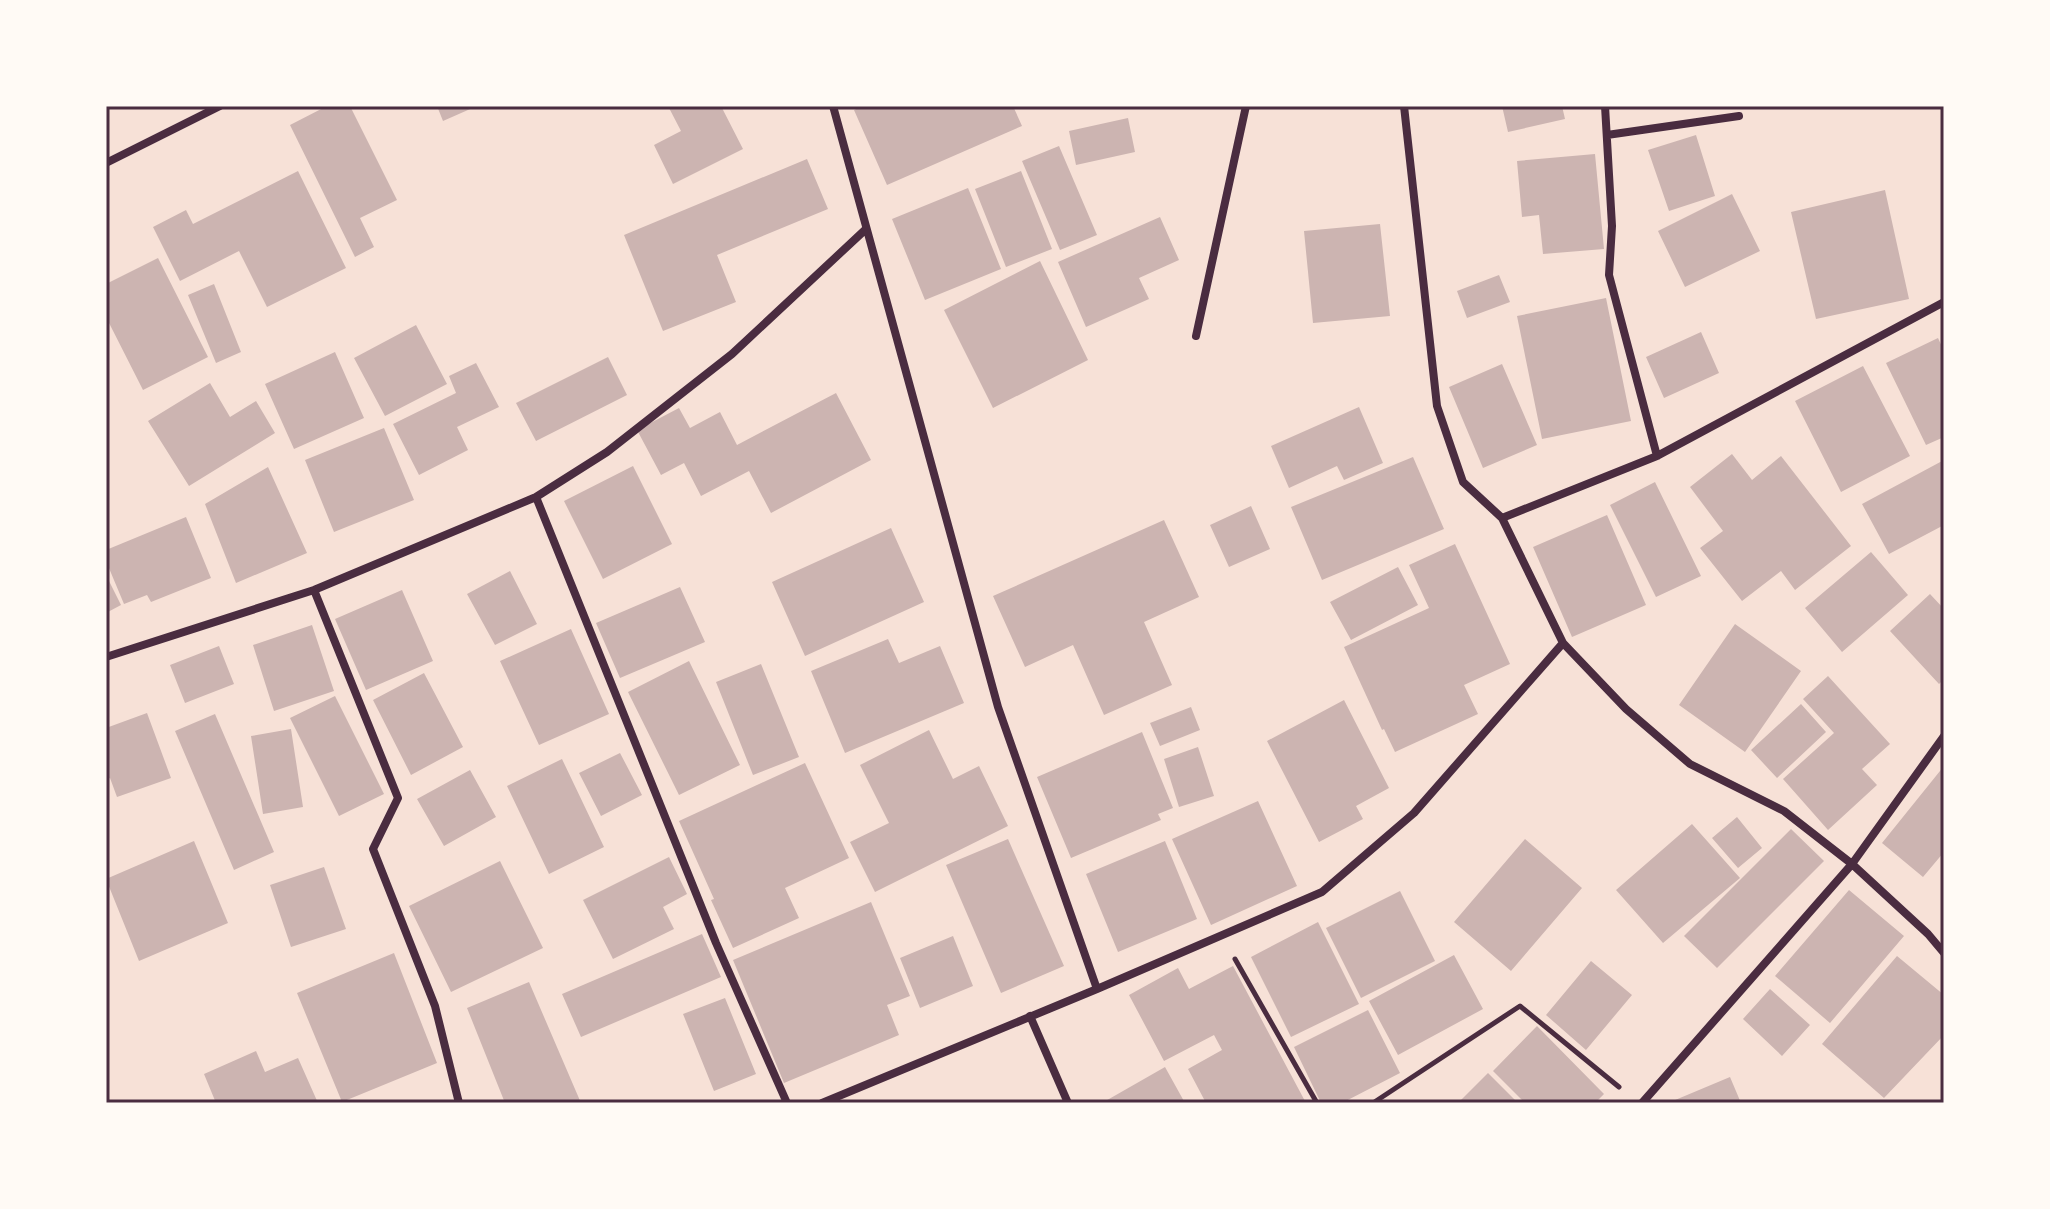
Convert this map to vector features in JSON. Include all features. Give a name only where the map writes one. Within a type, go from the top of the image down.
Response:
[{"type":"street","points":[[106,163],[220,106]]},
{"type":"street","points":[[833,106],[998,707],[1097,989]]},
{"type":"street","points":[[1196,336],[1246,106]]},
{"type":"street","points":[[1404,106],[1437,406],[1463,482],[1502,518],[1563,643],[1626,709],[1690,764],[1784,811],[1852,864],[1928,934],[1944,953]]},
{"type":"street","points":[[1605,106],[1612,226],[1609,275],[1657,456]]},
{"type":"street","points":[[1607,135],[1739,116]]},
{"type":"street","points":[[106,657],[314,590],[536,497],[607,452],[732,354],[866,229]]},
{"type":"street","points":[[1502,518],[1657,456],[1944,302]]},
{"type":"street","points":[[536,497],[716,943],[787,1103]]},
{"type":"street","points":[[314,590],[398,798],[373,849],[435,1006],[459,1103]]},
{"type":"street","points":[[822,1103],[1322,892],[1414,813],[1563,643]]},
{"type":"street","points":[[1642,1103],[1852,864],[1944,736]]},
{"type":"street","points":[[1030,1016],[1068,1103]]},
{"type":"path","points":[[1221,934],[1317,1103]]},
{"type":"path","points":[[1373,1103],[1520,1006],[1626,1093]]},
{"type":"building","points":[[327,106],[350,106],[397,200],[360,218],[374,247],[355,257],[290,125]]},
{"type":"building","points":[[437,106],[477,106],[443,121]]},
{"type":"building","points":[[668,106],[721,106],[743,149],[673,184],[654,145],[681,131]]},
{"type":"building","points":[[863,106],[1013,106],[1022,126],[887,185],[854,110]]},
{"type":"building","points":[[1502,106],[1562,106],[1565,119],[1508,132]]},
{"type":"building","points":[[1128,118],[1135,152],[1076,165],[1069,131]]},
{"type":"building","points":[[1696,135],[1715,196],[1669,211],[1648,150]]},
{"type":"building","points":[[1059,146],[1097,235],[1060,250],[1022,161]]},
{"type":"building","points":[[1595,154],[1604,249],[1543,254],[1539,215],[1522,217],[1517,161]]},
{"type":"building","points":[[807,159],[828,209],[717,255],[736,302],[663,331],[624,235]]},
{"type":"building","points":[[298,171],[346,268],[267,307],[239,251],[180,281],[153,227],[186,210],[193,224]]},
{"type":"building","points":[[1021,171],[1052,249],[1006,267],[975,189]]},
{"type":"building","points":[[968,188],[1001,269],[925,300],[892,219]]},
{"type":"building","points":[[1885,190],[1909,299],[1816,319],[1791,212]]},
{"type":"building","points":[[1732,194],[1760,251],[1685,287],[1658,231]]},
{"type":"building","points":[[1160,217],[1179,260],[1139,278],[1149,299],[1086,327],[1058,262]]},
{"type":"building","points":[[1380,224],[1390,316],[1313,323],[1304,231]]},
{"type":"building","points":[[158,258],[208,357],[143,390],[106,317],[106,284]]},
{"type":"building","points":[[1040,261],[1088,360],[993,408],[944,310]]},
{"type":"building","points":[[1499,275],[1510,302],[1467,318],[1457,291]]},
{"type":"building","points":[[214,284],[241,352],[216,363],[188,295]]},
{"type":"building","points":[[1606,298],[1631,421],[1542,439],[1517,316]]},
{"type":"building","points":[[416,325],[447,384],[385,416],[354,358]]},
{"type":"building","points":[[1701,332],[1719,373],[1664,398],[1646,357]]},
{"type":"building","points":[[1938,338],[1944,351],[1944,437],[1926,445],[1886,363]]},
{"type":"building","points":[[335,352],[364,418],[294,449],[265,384]]},
{"type":"building","points":[[608,357],[627,395],[536,441],[516,403]]},
{"type":"building","points":[[476,363],[499,407],[457,427],[468,450],[419,475],[393,424],[456,393],[449,376]]},
{"type":"building","points":[[1502,364],[1537,445],[1483,468],[1449,387]]},
{"type":"building","points":[[1863,366],[1910,456],[1841,492],[1795,401]]},
{"type":"building","points":[[210,383],[230,417],[256,401],[275,433],[189,486],[148,421]]},
{"type":"building","points":[[836,393],[871,460],[771,513],[749,471],[701,496],[684,463],[661,475],[637,430],[679,408],[690,428],[720,412],[737,445]]},
{"type":"building","points":[[1359,407],[1383,463],[1344,480],[1337,466],[1289,488],[1271,446]]},
{"type":"building","points":[[384,428],[414,500],[334,532],[305,460]]},
{"type":"building","points":[[1732,454],[1752,480],[1781,456],[1851,546],[1795,590],[1781,571],[1742,601],[1700,548],[1723,531],[1690,487]]},
{"type":"building","points":[[1413,457],[1444,529],[1322,580],[1291,507]]},
{"type":"building","points":[[1944,460],[1944,525],[1889,554],[1862,504]]},
{"type":"building","points":[[633,466],[672,544],[603,579],[564,501]]},
{"type":"building","points":[[268,467],[307,553],[236,583],[205,504]]},
{"type":"building","points":[[1655,482],[1701,576],[1656,597],[1610,505]]},
{"type":"building","points":[[1251,506],[1270,549],[1229,567],[1210,525]]},
{"type":"building","points":[[1607,515],[1646,605],[1572,637],[1533,547]]},
{"type":"building","points":[[186,517],[211,578],[151,602],[147,595],[124,604],[106,561],[106,550]]},
{"type":"building","points":[[1164,520],[1199,597],[1144,622],[1172,685],[1104,715],[1073,645],[1025,667],[993,596]]},
{"type":"building","points":[[891,528],[924,602],[805,656],[772,582]]},
{"type":"building","points":[[1455,544],[1510,664],[1464,685],[1478,714],[1395,752],[1344,647],[1429,608],[1409,565]]},
{"type":"building","points":[[1871,552],[1908,595],[1842,652],[1805,608]]},
{"type":"building","points":[[1398,567],[1418,605],[1351,640],[1330,602]]},
{"type":"building","points":[[510,571],[537,624],[495,645],[467,594]]},
{"type":"building","points":[[106,575],[121,605],[106,613]]},
{"type":"building","points":[[680,587],[705,642],[620,678],[596,623]]},
{"type":"building","points":[[402,590],[433,661],[366,690],[335,619]]},
{"type":"building","points":[[1930,594],[1944,609],[1944,679],[1939,684],[1890,631]]},
{"type":"building","points":[[1735,624],[1801,671],[1745,752],[1679,705]]},
{"type":"building","points":[[312,625],[334,691],[274,711],[253,645]]},
{"type":"building","points":[[571,629],[609,714],[539,745],[500,661]]},
{"type":"building","points":[[888,639],[899,663],[940,646],[964,703],[845,753],[811,671]]},
{"type":"building","points":[[219,646],[234,684],[185,703],[170,665]]},
{"type":"building","points":[[689,661],[740,765],[679,795],[628,692]]},
{"type":"building","points":[[761,664],[799,757],[753,775],[716,682]]},
{"type":"building","points":[[424,673],[463,747],[411,775],[373,700]]},
{"type":"building","points":[[1828,676],[1890,744],[1862,769],[1877,785],[1828,830],[1783,779],[1834,733],[1803,699]]},
{"type":"building","points":[[335,696],[384,794],[339,816],[290,718]]},
{"type":"building","points":[[1344,700],[1389,788],[1356,806],[1363,819],[1319,842],[1267,741]]},
{"type":"building","points":[[1801,704],[1826,732],[1777,778],[1751,750]]},
{"type":"building","points":[[1191,707],[1200,730],[1160,746],[1150,723]]},
{"type":"building","points":[[147,713],[171,778],[117,797],[110,778],[106,780],[106,728]]},
{"type":"building","points":[[215,714],[274,852],[234,870],[175,731]]},
{"type":"building","points":[[291,729],[303,807],[263,814],[251,736]]},
{"type":"building","points":[[929,730],[953,779],[979,766],[1008,826],[875,892],[850,842],[889,823],[860,765]]},
{"type":"building","points":[[1142,732],[1173,808],[1158,814],[1161,820],[1071,858],[1037,777]]},
{"type":"building","points":[[1198,747],[1214,796],[1179,807],[1164,759]]},
{"type":"building","points":[[620,753],[642,795],[601,816],[579,773]]},
{"type":"building","points":[[562,759],[604,847],[549,874],[507,786]]},
{"type":"building","points":[[805,763],[849,858],[785,888],[799,918],[733,948],[679,821]]},
{"type":"building","points":[[1944,766],[1944,852],[1923,877],[1882,843]]},
{"type":"building","points":[[470,770],[496,817],[444,846],[417,799]]},
{"type":"building","points":[[1258,801],[1297,886],[1211,925],[1172,839]]},
{"type":"building","points":[[1737,817],[1762,848],[1738,868],[1712,838]]},
{"type":"building","points":[[1692,824],[1740,878],[1663,943],[1616,890]]},
{"type":"building","points":[[1791,829],[1824,861],[1717,968],[1684,936]]},
{"type":"building","points":[[1008,839],[1064,966],[1001,993],[946,865]]},
{"type":"building","points":[[1525,839],[1582,888],[1511,971],[1454,922]]},
{"type":"building","points":[[194,841],[228,923],[139,961],[106,879]]},
{"type":"building","points":[[1165,841],[1197,919],[1118,952],[1086,874]]},
{"type":"building","points":[[669,857],[687,894],[663,907],[674,929],[613,959],[583,900]]},
{"type":"building","points":[[500,861],[543,948],[451,992],[409,906]]},
{"type":"building","points":[[324,867],[346,929],[291,947],[270,885]]},
{"type":"building","points":[[1849,890],[1904,936],[1830,1023],[1775,976]]},
{"type":"building","points":[[1400,891],[1435,961],[1361,998],[1326,928]]},
{"type":"building","points":[[871,902],[910,996],[887,1005],[899,1035],[784,1083],[733,960]]},
{"type":"building","points":[[1318,922],[1359,1004],[1291,1037],[1251,957]]},
{"type":"building","points":[[702,934],[721,977],[581,1037],[562,994]]},
{"type":"building","points":[[953,936],[973,986],[920,1008],[900,958]]},
{"type":"building","points":[[394,953],[437,1063],[342,1102],[297,993]]},
{"type":"building","points":[[1454,955],[1483,1009],[1398,1055],[1369,1001]]},
{"type":"building","points":[[1897,956],[1944,995],[1944,1035],[1884,1098],[1822,1044]]},
{"type":"building","points":[[1591,961],[1632,995],[1586,1050],[1546,1015]]},
{"type":"building","points":[[1233,966],[1306,1103],[1206,1103],[1188,1069],[1222,1050],[1214,1035],[1164,1061],[1129,995],[1178,968],[1189,989]]},
{"type":"building","points":[[529,982],[581,1103],[505,1103],[467,1008]]},
{"type":"building","points":[[1770,989],[1810,1025],[1782,1056],[1743,1019]]},
{"type":"building","points":[[725,998],[756,1074],[714,1091],[683,1014]]},
{"type":"building","points":[[1368,1010],[1400,1073],[1342,1103],[1321,1103],[1294,1047]]},
{"type":"building","points":[[1537,1026],[1604,1094],[1595,1103],[1525,1103],[1493,1071]]},
{"type":"building","points":[[256,1051],[265,1072],[298,1058],[318,1103],[216,1103],[204,1074]]},
{"type":"building","points":[[1165,1067],[1185,1103],[1102,1103]]},
{"type":"building","points":[[1488,1073],[1518,1103],[1458,1103]]},
{"type":"building","points":[[1730,1077],[1741,1103],[1668,1103]]}]
